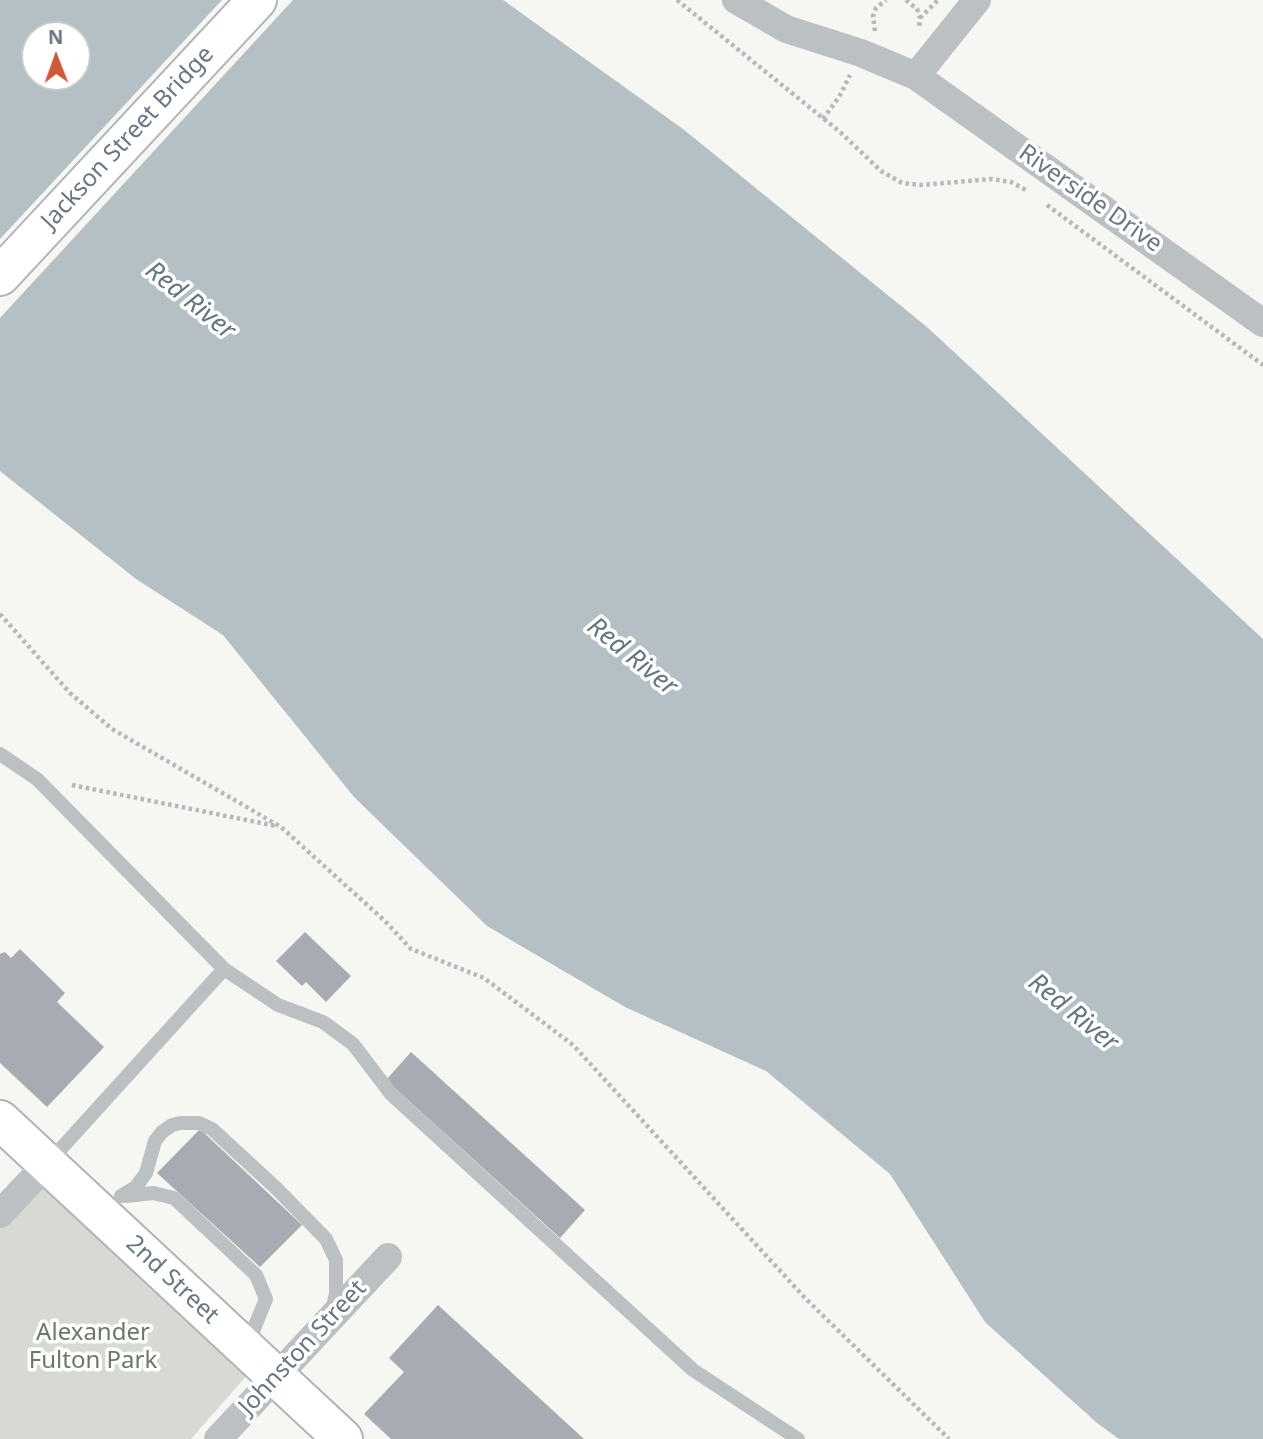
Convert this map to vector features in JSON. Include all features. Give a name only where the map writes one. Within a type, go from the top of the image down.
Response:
[{"type":"main road","name":"Jackson Street Bridge","points":[[0,276],[257,0]]},
{"type":"main road","name":"2nd Street","points":[[0,1120],[47,1164],[103,1198],[276,1377],[343,1439]]},
{"type":"street","name":"Riverside Drive","points":[[736,0],[786,30],[862,53],[916,76],[1263,323]]},
{"type":"street","points":[[916,76],[977,0]]},
{"type":"street","points":[[0,1214],[47,1164]]},
{"type":"street","name":"Johnston Street","points":[[218,1439],[388,1257]]},
{"type":"lane","points":[[0,754],[37,779],[224,969],[278,1006],[323,1022],[353,1044],[391,1094],[692,1370],[797,1439]]},
{"type":"lane","points":[[47,1164],[224,969]]},
{"type":"lane","points":[[103,1198],[136,1187],[146,1173],[155,1141],[172,1125],[199,1123],[212,1129],[277,1189],[326,1240],[336,1260],[337,1276],[335,1300],[329,1320]]},
{"type":"lane","points":[[103,1198],[153,1193],[174,1198],[256,1275],[266,1299],[253,1331],[257,1350],[276,1377]]},
{"type":"path","points":[[677,0],[840,132],[881,171],[902,183],[921,185],[992,179],[1012,182],[1027,190]]},
{"type":"path","points":[[880,39],[875,32],[873,16],[876,8],[887,0]]},
{"type":"path","points":[[906,0],[916,9],[920,18]]},
{"type":"path","points":[[917,33],[920,18],[938,0]]},
{"type":"path","points":[[1038,199],[1263,365]]},
{"type":"path","points":[[0,614],[70,693],[112,729],[281,827],[411,948],[484,978],[573,1045],[805,1298],[949,1439]]},
{"type":"path","points":[[37,779],[281,827]]},
{"type":"green space","name":"Alexander Fulton Park","points":[[47,1169],[255,1366],[191,1439],[0,1439],[0,1223]]},
{"type":"water","name":"Red River","points":[[0,0],[503,0],[683,129],[927,327],[1263,639],[1263,1439],[1119,1439],[1097,1423],[985,1322],[890,1174],[766,1071],[625,1007],[487,926],[354,797],[223,635],[136,579],[0,471]]},
{"type":"pier","points":[[222,0],[293,0],[0,318],[0,239]]},
{"type":"building","points":[[305,932],[351,976],[326,1002],[306,982],[302,986],[276,961]]},
{"type":"building","points":[[20,949],[65,993],[57,1002],[104,1047],[47,1107],[0,1063],[0,954],[5,952],[11,958]]},
{"type":"building","points":[[411,1052],[585,1210],[560,1238],[386,1080]]},
{"type":"building","points":[[200,1129],[302,1225],[260,1267],[157,1173]]},
{"type":"building","points":[[438,1305],[584,1439],[391,1439],[364,1414],[404,1372],[389,1358]]}]
